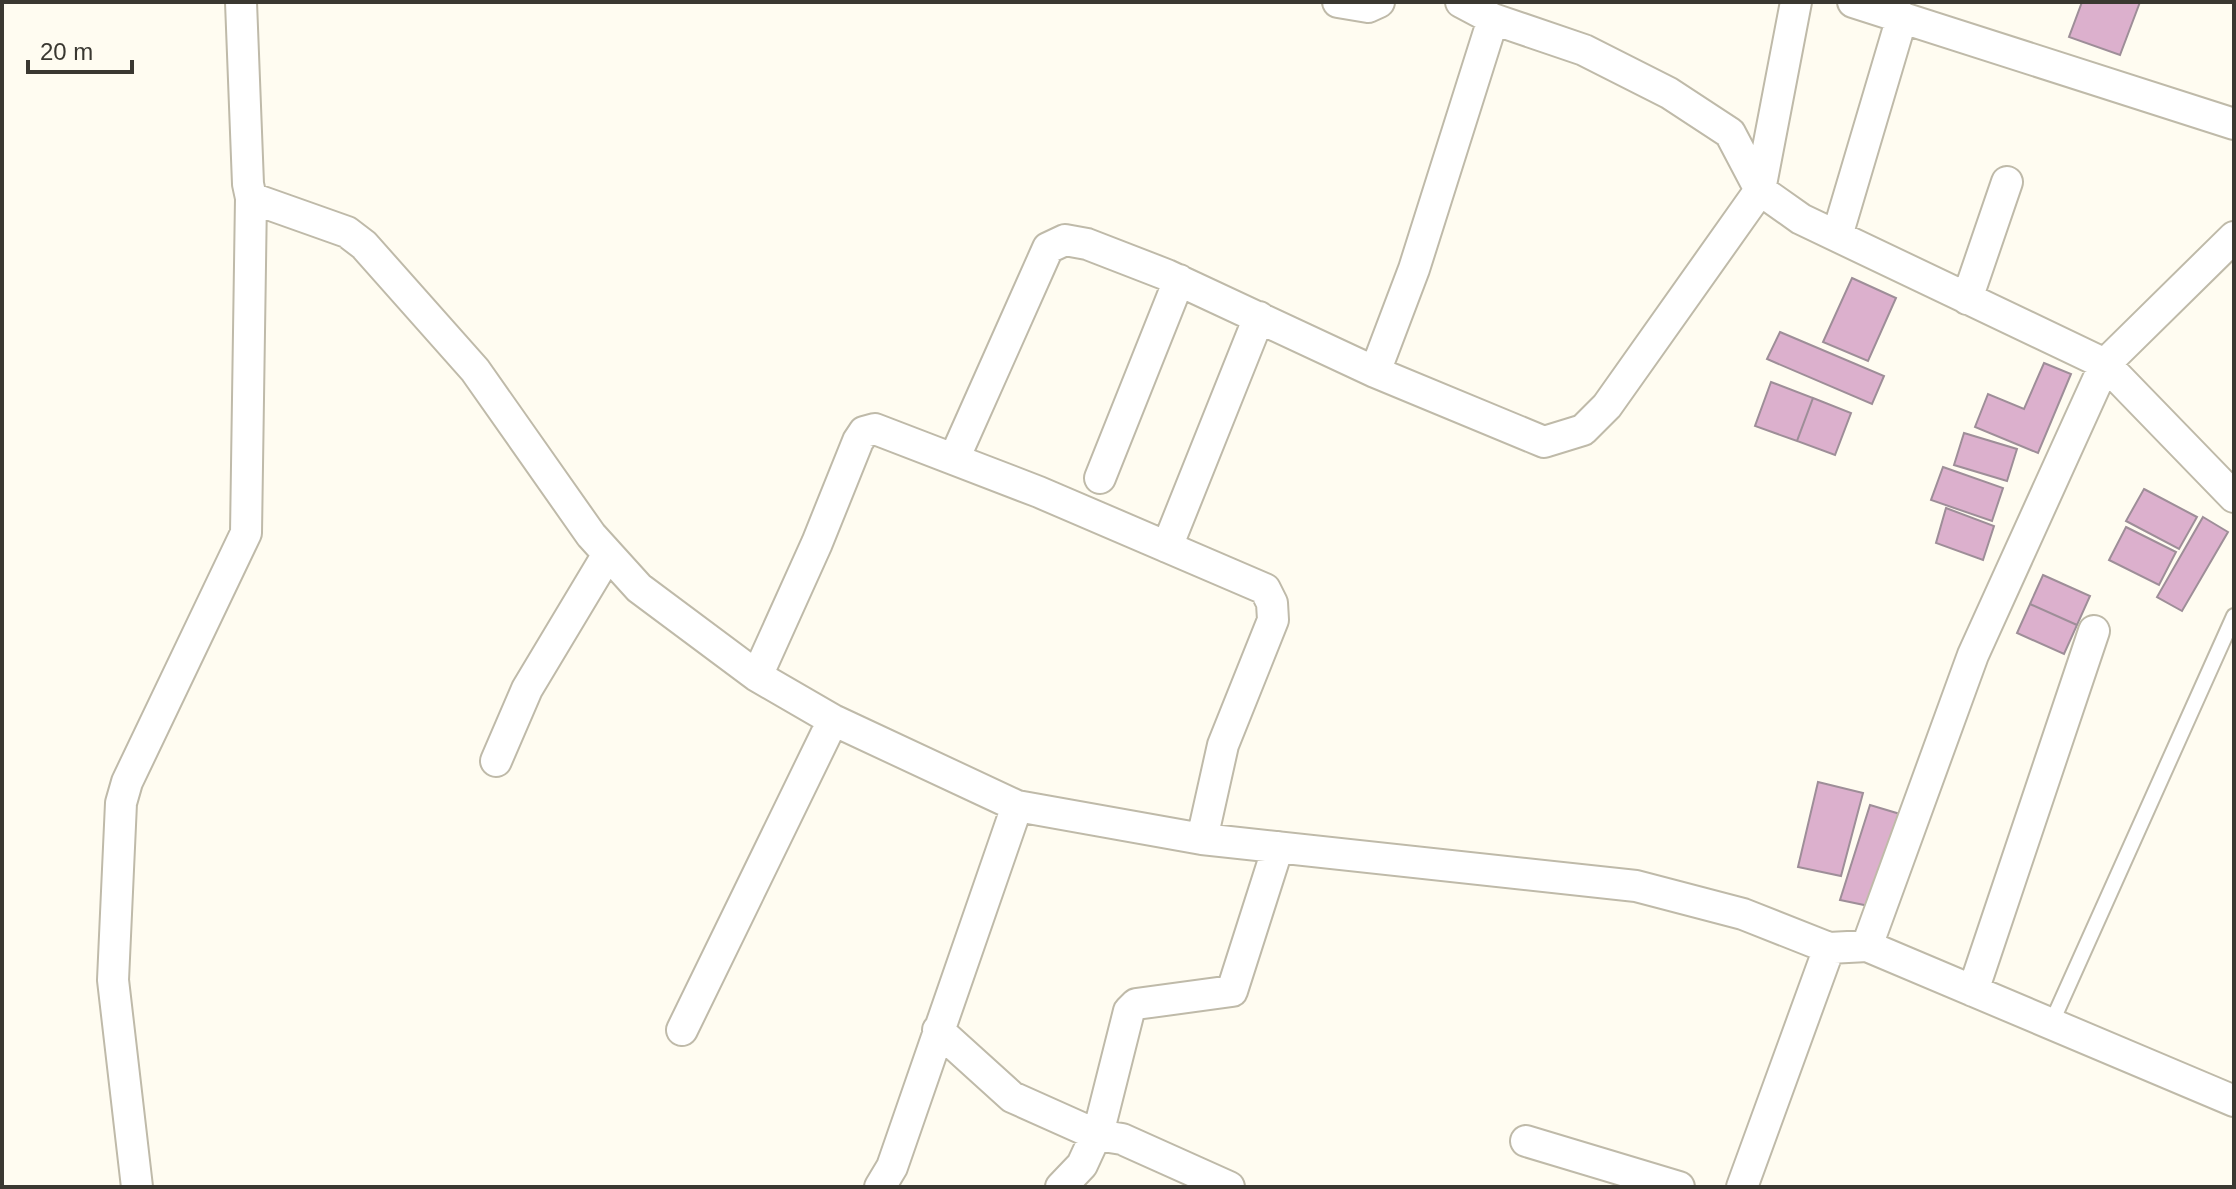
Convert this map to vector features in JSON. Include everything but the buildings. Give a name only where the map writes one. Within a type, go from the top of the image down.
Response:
[{"type":"street","points":[[137,1187],[113,980],[121,803],[127,782],[246,533],[251,198],[241,2]]},
{"type":"street","points":[[1338,2],[1368,7],[1379,2]]},
{"type":"street","points":[[1461,2],[1493,19],[1584,50],[1669,93],[1730,133],[1747,158],[1760,190],[1801,219],[2105,364],[2234,497]]},
{"type":"street","points":[[954,459],[1048,248],[1065,240],[1087,244],[1179,280],[1375,372],[1544,442],[1583,430],[1607,406],[1760,190],[1796,2]]},
{"type":"street","points":[[1853,2],[2234,124]]},
{"type":"street","points":[[1837,236],[1902,17]]},
{"type":"street","points":[[1375,372],[1418,256],[1493,19]]},
{"type":"street","points":[[1967,299],[2007,182]]},
{"type":"street","points":[[251,198],[347,232],[355,238],[475,370],[591,535],[639,588],[700,637],[757,676],[833,720],[1017,806],[1202,839],[1636,886],[1743,914],[1829,948],[1867,946],[2234,1101]]},
{"type":"street","points":[[1867,946],[1973,655],[2105,364],[2234,237]]},
{"type":"street","points":[[1100,478],[1179,280]]},
{"type":"street","points":[[1167,547],[1259,317]]},
{"type":"street","points":[[757,676],[864,432],[875,429],[1265,589],[1272,603],[1273,620],[1223,745],[1202,839]]},
{"type":"street","points":[[496,761],[527,689],[608,554]]},
{"type":"street","points":[[1973,991],[2094,631]]},
{"type":"street","points":[[682,1030],[833,720]]},
{"type":"street","points":[[880,1187],[892,1167],[1017,806]]},
{"type":"street","points":[[1061,1187],[1082,1165],[1097,1135],[1129,1011],[1136,1004],[1232,991],[1278,847]]},
{"type":"street","points":[[1742,1187],[1829,948]]},
{"type":"street","points":[[938,1030],[1012,1097],[1097,1135],[1122,1139],[1229,1187]]},
{"type":"street","points":[[1526,1141],[1679,1187]]},
{"type":"lane","points":[[2051,1024],[2234,616]]}]
